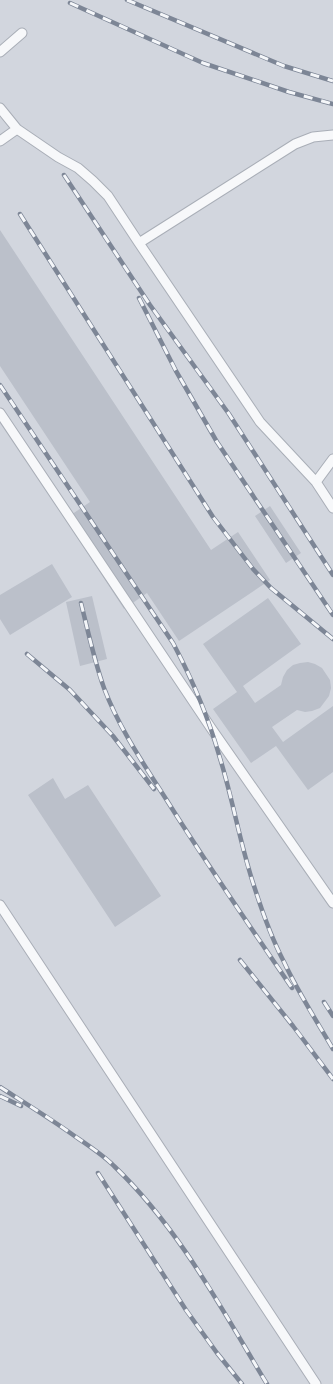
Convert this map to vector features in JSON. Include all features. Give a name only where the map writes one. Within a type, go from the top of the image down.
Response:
[{"type":"lane","points":[[0,52],[22,33]]},
{"type":"lane","points":[[0,108],[17,129],[58,157],[78,168],[94,181],[108,196],[260,422],[316,482],[333,508]]},
{"type":"lane","points":[[0,141],[17,129]]},
{"type":"lane","points":[[139,243],[295,144],[313,137],[333,135]]},
{"type":"lane","points":[[0,413],[211,728],[333,903]]},
{"type":"lane","points":[[316,482],[333,459]]},
{"type":"lane","points":[[0,905],[316,1384]]},
{"type":"shaded area","points":[[0,0],[333,0],[333,1384],[0,1384]]},
{"type":"building","points":[[0,230],[211,550],[238,532],[270,580],[179,641],[147,593],[124,609],[65,519],[90,502],[0,366]]},
{"type":"building","points":[[270,506],[301,553],[286,563],[255,516]]},
{"type":"building","points":[[52,564],[72,597],[10,635],[0,619],[0,595]]},
{"type":"building","points":[[92,596],[107,659],[80,666],[66,602]]},
{"type":"building","points":[[268,598],[301,644],[243,686],[255,703],[281,685],[287,670],[293,665],[308,662],[315,664],[322,668],[330,680],[331,688],[329,696],[320,708],[305,712],[297,710],[272,727],[283,742],[333,706],[333,772],[308,790],[276,746],[251,763],[213,709],[237,692],[203,644]]},
{"type":"building","points":[[53,778],[65,799],[88,785],[161,896],[115,927],[28,795]]},
{"type":"railway","points":[[127,0],[284,66],[333,81]]},
{"type":"railway","points":[[70,3],[203,63],[289,92],[333,104]]},
{"type":"railway","points":[[64,175],[150,305],[229,414],[333,575]]},
{"type":"railway","points":[[20,214],[213,517],[253,569],[271,588],[333,639]]},
{"type":"railway","points":[[139,298],[176,371],[217,442],[333,615]]},
{"type":"railway","points":[[0,385],[173,643],[193,684],[215,740],[250,872],[268,926],[295,984],[333,1049]]},
{"type":"railway","points":[[81,603],[100,677],[110,703],[124,731],[140,759],[197,847],[292,988]]},
{"type":"railway","points":[[27,654],[70,690],[113,736],[154,789]]},
{"type":"railway","points":[[240,960],[333,1079]]},
{"type":"railway","points":[[324,1002],[333,1016]]},
{"type":"railway","points":[[0,1087],[101,1154],[137,1190],[179,1242],[198,1270],[267,1384]]},
{"type":"railway","points":[[0,1096],[21,1106]]},
{"type":"railway","points":[[98,1173],[186,1310],[217,1353],[242,1384]]}]
